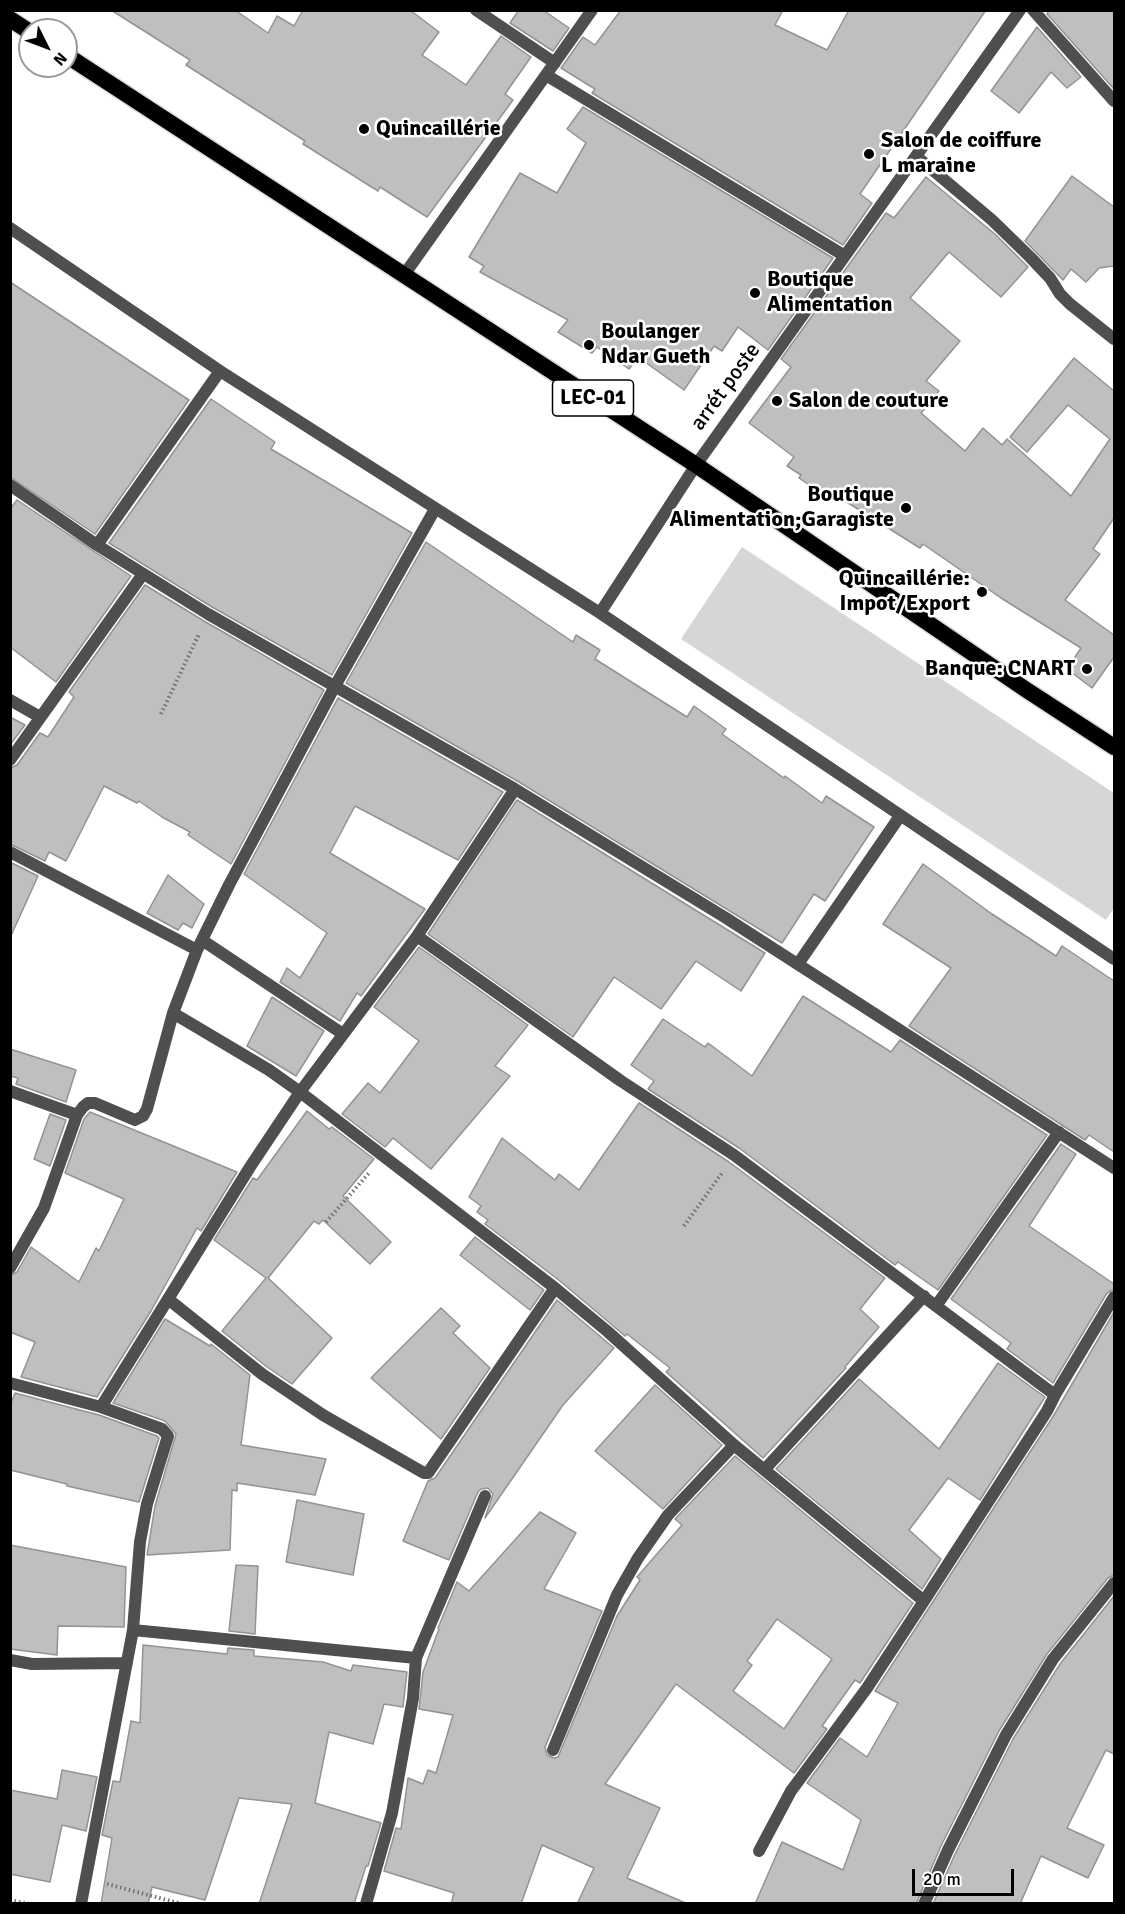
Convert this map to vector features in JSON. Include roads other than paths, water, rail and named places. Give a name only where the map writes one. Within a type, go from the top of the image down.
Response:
[{"type":"highway","name":"LEC-01","points":[[78,64],[696,465],[1114,747]]},
{"type":"street","points":[[476,10],[555,63]]},
{"type":"street","points":[[404,275],[592,10]]},
{"type":"street","name":"arrét poste","points":[[600,613],[696,465],[1020,10]]},
{"type":"street","points":[[1033,10],[1114,101]]},
{"type":"street","points":[[546,75],[846,256]]},
{"type":"street","points":[[916,156],[992,220],[1042,268],[1070,304],[1114,339]]},
{"type":"street","points":[[10,228],[220,371],[600,613],[1114,959]]},
{"type":"street","points":[[97,545],[220,371]]},
{"type":"street","points":[[10,485],[142,574],[515,789],[798,964],[1114,1168]]},
{"type":"street","points":[[10,1268],[44,1208],[77,1115],[88,1103],[94,1103],[135,1120],[143,1116],[147,1109],[173,1013],[199,945],[335,686],[435,509]]},
{"type":"street","points":[[10,760],[142,574]]},
{"type":"street","points":[[10,700],[40,717]]},
{"type":"street","points":[[102,1407],[232,1195],[300,1092],[417,936],[515,789]]},
{"type":"street","points":[[798,964],[900,816]]},
{"type":"street","points":[[10,852],[199,945],[344,1034]]},
{"type":"street","points":[[417,936],[621,1081],[734,1155],[1054,1395]]},
{"type":"street","points":[[173,1013],[269,1070],[300,1092],[555,1288],[608,1331],[734,1445],[924,1601]]},
{"type":"street","points":[[10,1091],[77,1115]]},
{"type":"street","points":[[936,1306],[1059,1132]]},
{"type":"street","points":[[168,1299],[288,1392],[323,1415],[424,1473],[428,1473],[555,1288]]},
{"type":"street","points":[[765,1469],[924,1296]]},
{"type":"street","points":[[759,1851],[791,1791],[867,1688],[924,1601],[1047,1411],[1054,1395],[1114,1298]]},
{"type":"street","points":[[10,1383],[102,1407],[162,1429],[168,1436],[147,1504],[140,1542],[133,1629],[81,1904]]},
{"type":"street","points":[[553,1750],[617,1595],[638,1558],[668,1515],[734,1445]]},
{"type":"street","points":[[366,1904],[392,1813],[413,1698],[416,1658],[485,1496]]},
{"type":"street","points":[[924,1904],[948,1850],[1006,1735],[1053,1659],[1114,1583]]},
{"type":"street","points":[[133,1629],[416,1658]]},
{"type":"street","points":[[10,1660],[32,1664],[127,1663]]},
{"type":"place","name":"Quincaillérie","points":[[364,129]]},
{"type":"place","name":"Salon de coiffure L maraine","points":[[869,154]]},
{"type":"place","name":"Boutique Alimentation","points":[[755,293]]},
{"type":"place","name":"Boulanger Ndar Gueth","points":[[589,345]]},
{"type":"place","name":"Salon de couture","points":[[777,401]]},
{"type":"place","name":"Boutique Alimentation;Garagiste","points":[[906,508]]},
{"type":"place","name":"Quincaillérie: Impot/Export","points":[[982,592]]},
{"type":"place","name":"Banque: CNART","points":[[1087,669]]}]
